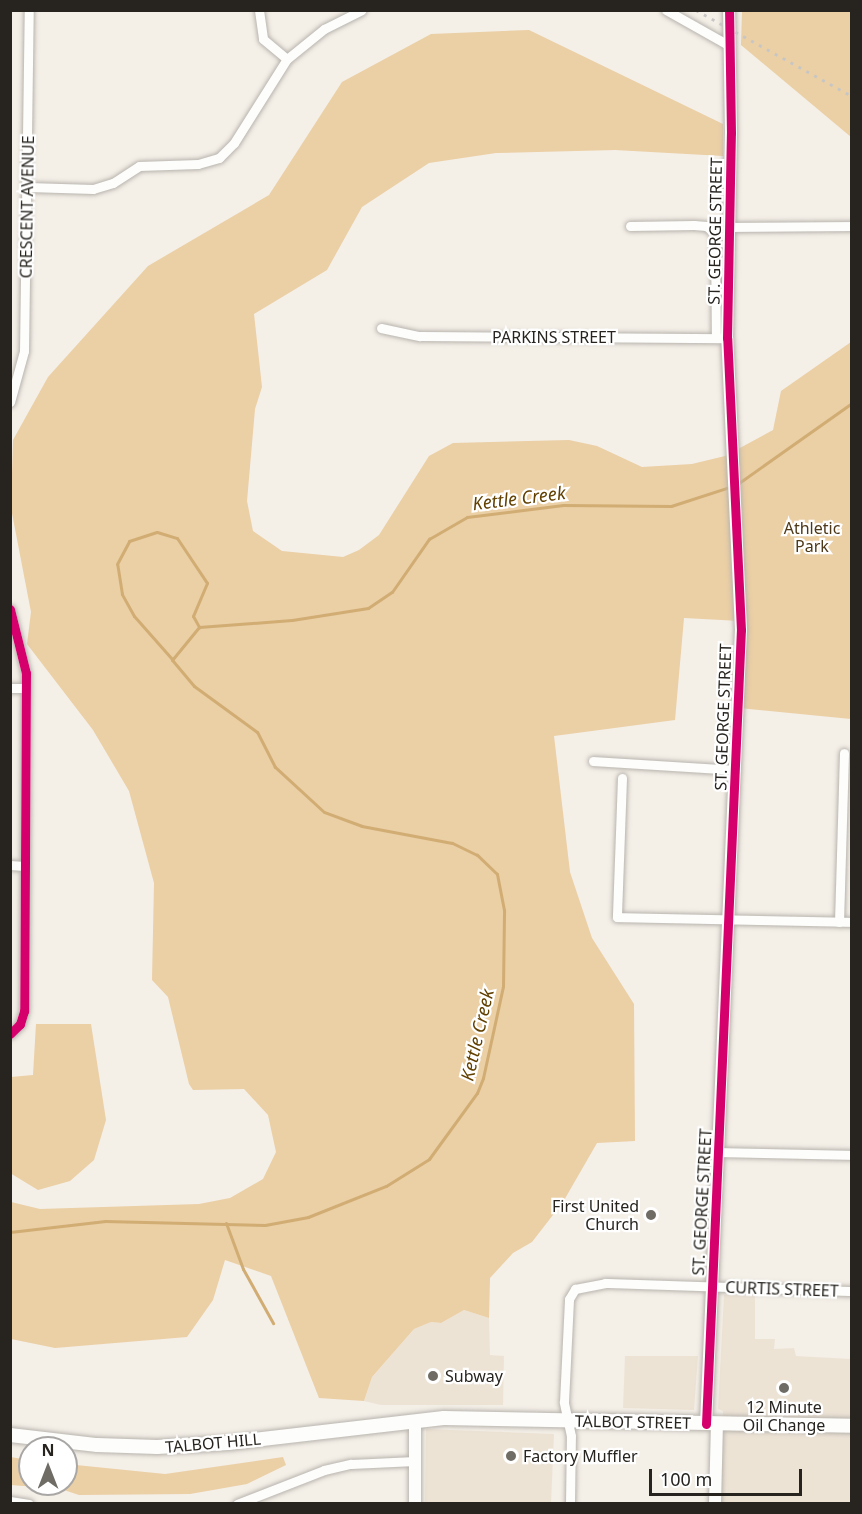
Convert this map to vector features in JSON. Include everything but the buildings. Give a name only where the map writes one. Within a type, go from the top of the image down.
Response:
[{"type":"main road","name":"TALBOT STREET","points":[[415,1420],[568,1420],[852,1426]]},
{"type":"main road","name":"TALBOT HILL","points":[[10,1435],[97,1445],[179,1446],[415,1420]]},
{"type":"street","name":"CRESCENT AVENUE","points":[[10,402],[24,351],[29,10]]},
{"type":"street","points":[[259,10],[262,39],[287,59]]},
{"type":"street","points":[[28,188],[93,189],[113,183],[139,166],[198,164],[219,158],[234,143],[287,59],[324,29],[362,10]]},
{"type":"street","points":[[666,10],[730,46]]},
{"type":"street","name":"ST. GEORGE STREET","points":[[715,1503],[712,1424],[712,1287],[720,1152],[741,630],[736,524],[722,338],[730,227],[729,10]]},
{"type":"street","points":[[630,226],[700,226],[715,233],[722,338]]},
{"type":"street","points":[[730,227],[852,226]]},
{"type":"street","name":"PARKINS STREET","points":[[381,328],[420,336],[722,338]]},
{"type":"street","points":[[10,609],[24,657],[26,688],[24,1011],[11,1034]]},
{"type":"street","points":[[10,688],[26,688]]},
{"type":"street","points":[[839,922],[844,753]]},
{"type":"street","points":[[593,761],[736,770]]},
{"type":"street","points":[[622,778],[617,917],[852,922]]},
{"type":"street","points":[[10,866],[24,866]]},
{"type":"street","points":[[720,1152],[852,1155]]},
{"type":"street","name":"CURTIS STREET","points":[[570,1503],[568,1420],[564,1402],[569,1299],[575,1289],[604,1283],[852,1291]]},
{"type":"street","points":[[415,1420],[415,1503]]},
{"type":"street","points":[[237,1503],[324,1470],[351,1464],[415,1461]]},
{"type":"street","points":[[10,1501],[29,1503]]},
{"type":"shaded area","points":[[724,1295],[755,1296],[755,1339],[775,1339],[774,1349],[794,1348],[796,1356],[851,1359],[851,1503],[721,1503],[723,1411],[718,1409]]},
{"type":"shaded area","points":[[464,1310],[489,1318],[490,1355],[504,1356],[503,1405],[381,1405],[364,1401],[372,1377],[414,1329],[431,1322],[441,1323]]},
{"type":"shaded area","points":[[625,1356],[698,1356],[694,1410],[623,1408]]},
{"type":"shaded area","points":[[426,1429],[554,1434],[551,1503],[425,1503]]},
{"type":"green space","points":[[742,11],[851,11],[851,137],[741,45]]},
{"type":"green space","name":"Athletic Park","points":[[529,30],[723,124],[723,156],[615,150],[496,153],[429,163],[362,207],[327,270],[254,314],[262,387],[255,409],[247,501],[253,531],[282,551],[343,557],[359,550],[379,535],[429,456],[453,443],[569,440],[597,446],[642,467],[692,464],[725,456],[773,430],[781,391],[851,342],[851,719],[739,708],[740,621],[684,618],[675,720],[554,736],[570,872],[592,938],[634,1004],[635,1141],[597,1143],[563,1202],[532,1242],[513,1253],[490,1278],[489,1318],[464,1310],[441,1323],[431,1322],[414,1329],[372,1377],[364,1401],[319,1398],[271,1276],[225,1260],[213,1300],[187,1337],[55,1348],[11,1339],[11,1202],[40,1209],[199,1204],[230,1198],[263,1179],[276,1152],[268,1115],[244,1089],[193,1090],[189,1084],[168,997],[152,980],[154,883],[129,791],[93,730],[27,644],[31,612],[11,508],[13,440],[48,377],[148,266],[269,195],[342,82],[431,34]]},
{"type":"green space","points":[[36,1024],[91,1024],[106,1120],[94,1160],[70,1181],[38,1190],[10,1173],[11,1077],[33,1075]]},
{"type":"green space","points":[[10,1457],[18,1458],[18,1486],[11,1485]]},
{"type":"green space","points":[[283,1457],[286,1465],[247,1484],[190,1494],[79,1495],[78,1465],[165,1474]]},
{"type":"waterway","name":"Kettle Creek","points":[[736,485],[852,403]]},
{"type":"waterway","name":"Kettle Creek","points":[[10,1232],[105,1221],[265,1225],[308,1217],[386,1186],[429,1159],[477,1093],[483,1078],[503,986],[504,910],[497,874],[477,855],[452,843],[362,826],[324,812],[275,767],[257,732],[194,686],[172,660],[199,627],[292,620],[368,608],[392,592],[429,539],[467,517],[563,505],[671,506],[730,487]]},
{"type":"waterway","name":"Kettle Creek","points":[[172,659],[134,616],[122,594],[117,564],[129,541],[157,532],[177,538],[207,583],[193,616],[199,627]]},
{"type":"waterway","points":[[226,1223],[243,1269],[273,1323]]},
{"type":"railway","points":[[696,10],[852,96]]},
{"type":"cycle path","points":[[706,1424],[741,630],[727,338],[731,133],[729,10]]},
{"type":"cycle path","points":[[10,609],[26,673],[24,1011],[20,1024],[10,1034]]},
{"type":"place","name":"First United Church","points":[[651,1215]]},
{"type":"place","name":"Subway","points":[[433,1376]]},
{"type":"place","name":"12 Minute Oil Change","points":[[784,1388]]},
{"type":"place","name":"Factory Muffler","points":[[511,1456]]}]
